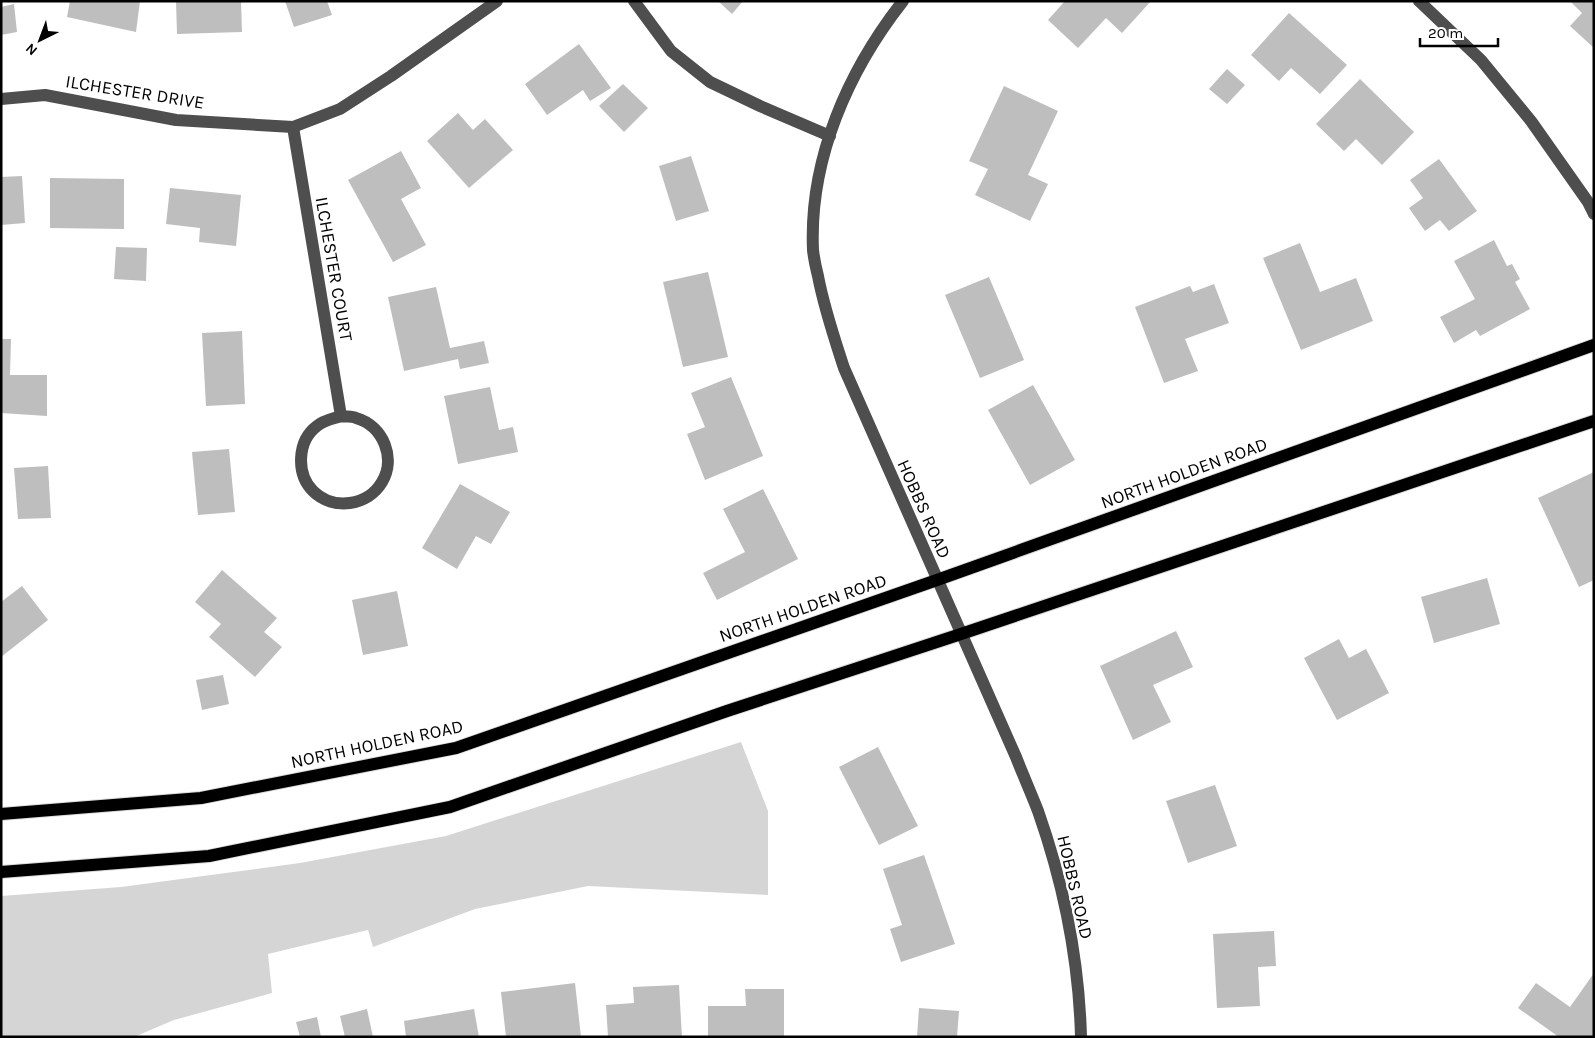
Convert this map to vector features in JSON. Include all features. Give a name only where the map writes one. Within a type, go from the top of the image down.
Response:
[{"type":"main road","name":"NORTH HOLDEN ROAD","points":[[1,814],[201,798],[456,748],[936,580],[1594,345]]},
{"type":"main road","points":[[1,872],[209,856],[450,806],[727,711],[1594,421]]},
{"type":"street","name":"ILCHESTER DRIVE","points":[[1,99],[45,95],[176,120],[293,127],[340,109],[391,76],[497,1]]},
{"type":"street","points":[[634,1],[671,51],[710,82],[830,136]]},
{"type":"street","name":"HOBBS ROAD","points":[[903,1],[884,25],[850,83],[830,136],[818,185],[813,251],[823,305],[844,368],[1030,792],[1050,851],[1071,942],[1080,1008],[1081,1037]]},
{"type":"street","points":[[1419,1],[1481,60],[1531,121],[1588,202],[1594,214]]},
{"type":"street","name":"ILCHESTER COURT","points":[[293,127],[341,416]]},
{"type":"street","points":[[341,416],[356,417],[370,424],[380,434],[387,447],[389,462],[385,476],[378,489],[366,499],[353,504],[338,504],[324,499],[313,491],[305,479],[301,466],[301,451],[306,438],[315,427],[327,420],[341,416]]},
{"type":"shaded area","points":[[741,742],[768,811],[768,895],[588,886],[475,909],[373,947],[368,930],[268,954],[272,993],[174,1020],[134,1037],[1,1037],[1,896],[121,887],[300,863],[446,836]]},
{"type":"building","points":[[70,1],[140,1],[136,32],[67,17]]},
{"type":"building","points":[[176,1],[241,1],[242,32],[177,34]]},
{"type":"building","points":[[285,1],[327,1],[332,15],[294,27]]},
{"type":"building","points":[[718,1],[743,1],[732,14]]},
{"type":"building","points":[[1065,1],[1151,1],[1122,33],[1106,18],[1078,48],[1048,20]]},
{"type":"building","points":[[1570,1],[1594,1],[1594,48],[1570,26],[1582,13]]},
{"type":"building","points":[[14,4],[17,32],[1,35],[1,7]]},
{"type":"building","points":[[1289,13],[1347,65],[1320,94],[1291,68],[1279,81],[1251,55]]},
{"type":"building","points":[[579,44],[611,88],[590,101],[583,90],[547,115],[525,84]]},
{"type":"building","points":[[1227,69],[1245,85],[1227,104],[1209,89]]},
{"type":"building","points":[[1360,79],[1414,132],[1382,165],[1356,139],[1344,151],[1316,124]]},
{"type":"building","points":[[623,84],[648,108],[624,132],[599,106]]},
{"type":"building","points":[[1004,86],[1058,111],[1028,175],[1048,184],[1030,221],[975,195],[988,169],[969,161]]},
{"type":"building","points":[[458,113],[473,130],[485,119],[513,150],[469,188],[427,141]]},
{"type":"building","points":[[401,151],[421,188],[401,199],[426,245],[393,262],[348,180]]},
{"type":"building","points":[[691,156],[709,211],[676,221],[659,166]]},
{"type":"building","points":[[1439,159],[1477,211],[1449,231],[1440,220],[1425,231],[1409,208],[1423,198],[1410,180]]},
{"type":"building","points":[[22,176],[25,223],[1,225],[1,177]]},
{"type":"building","points":[[50,178],[124,179],[124,229],[50,228]]},
{"type":"building","points":[[170,188],[241,195],[236,246],[199,242],[200,228],[166,224]]},
{"type":"building","points":[[1494,240],[1507,266],[1512,264],[1520,279],[1515,282],[1530,309],[1480,336],[1476,330],[1454,343],[1440,317],[1475,299],[1454,261]]},
{"type":"building","points":[[1300,243],[1320,292],[1356,278],[1373,321],[1301,350],[1263,258]]},
{"type":"building","points":[[116,247],[147,248],[146,281],[114,279]]},
{"type":"building","points":[[708,272],[728,357],[683,367],[663,282]]},
{"type":"building","points":[[989,277],[1024,360],[980,378],[945,295]]},
{"type":"building","points":[[1214,284],[1229,323],[1185,339],[1198,371],[1164,383],[1135,307],[1190,286],[1193,292]]},
{"type":"building","points":[[436,287],[450,348],[484,341],[489,363],[460,369],[458,359],[404,371],[388,297]]},
{"type":"building","points":[[242,331],[245,404],[206,406],[202,333]]},
{"type":"building","points":[[1,339],[11,339],[10,375],[47,375],[47,416],[1,413]]},
{"type":"building","points":[[731,377],[763,456],[705,480],[687,434],[705,427],[691,393]]},
{"type":"building","points":[[1033,385],[1075,460],[1030,485],[988,410]]},
{"type":"building","points":[[490,387],[499,430],[513,427],[518,452],[458,464],[444,396]]},
{"type":"building","points":[[229,449],[235,512],[198,515],[192,452]]},
{"type":"building","points":[[48,466],[51,518],[18,519],[14,468]]},
{"type":"building","points":[[1594,472],[1594,580],[1579,587],[1538,498]]},
{"type":"building","points":[[460,484],[510,512],[491,544],[476,536],[457,569],[422,548]]},
{"type":"building","points":[[763,489],[798,559],[717,600],[703,573],[745,552],[723,509]]},
{"type":"building","points":[[222,570],[277,618],[264,632],[282,647],[255,677],[209,637],[221,624],[195,602]]},
{"type":"building","points":[[1487,578],[1500,624],[1434,643],[1421,597]]},
{"type":"building","points":[[22,586],[48,620],[1,657],[1,602]]},
{"type":"building","points":[[397,591],[408,646],[363,655],[352,600]]},
{"type":"building","points":[[1176,631],[1193,667],[1153,685],[1171,722],[1133,740],[1100,666]]},
{"type":"building","points":[[1339,639],[1349,658],[1366,649],[1389,693],[1337,720],[1304,658]]},
{"type":"building","points":[[223,675],[229,704],[202,710],[196,680]]},
{"type":"building","points":[[878,747],[918,826],[879,845],[839,767]]},
{"type":"building","points":[[1215,785],[1237,846],[1188,863],[1166,801]]},
{"type":"building","points":[[924,855],[955,944],[901,962],[890,929],[902,925],[883,869]]},
{"type":"building","points":[[1274,931],[1276,966],[1258,967],[1260,1006],[1217,1008],[1213,934]]},
{"type":"building","points":[[1594,973],[1594,1037],[1559,1037],[1518,1008],[1536,983],[1570,1007]]},
{"type":"building","points":[[575,983],[581,1037],[506,1037],[501,992]]},
{"type":"building","points":[[679,985],[682,1037],[608,1037],[606,1005],[634,1003],[633,987]]},
{"type":"building","points":[[745,989],[784,989],[784,1037],[708,1037],[708,1006],[746,1006]]},
{"type":"building","points":[[919,1008],[959,1011],[957,1037],[917,1037]]},
{"type":"building","points":[[367,1009],[373,1037],[345,1037],[340,1016]]},
{"type":"building","points":[[474,1009],[479,1037],[406,1037],[404,1021]]},
{"type":"building","points":[[317,1017],[321,1037],[300,1037],[296,1022]]}]
